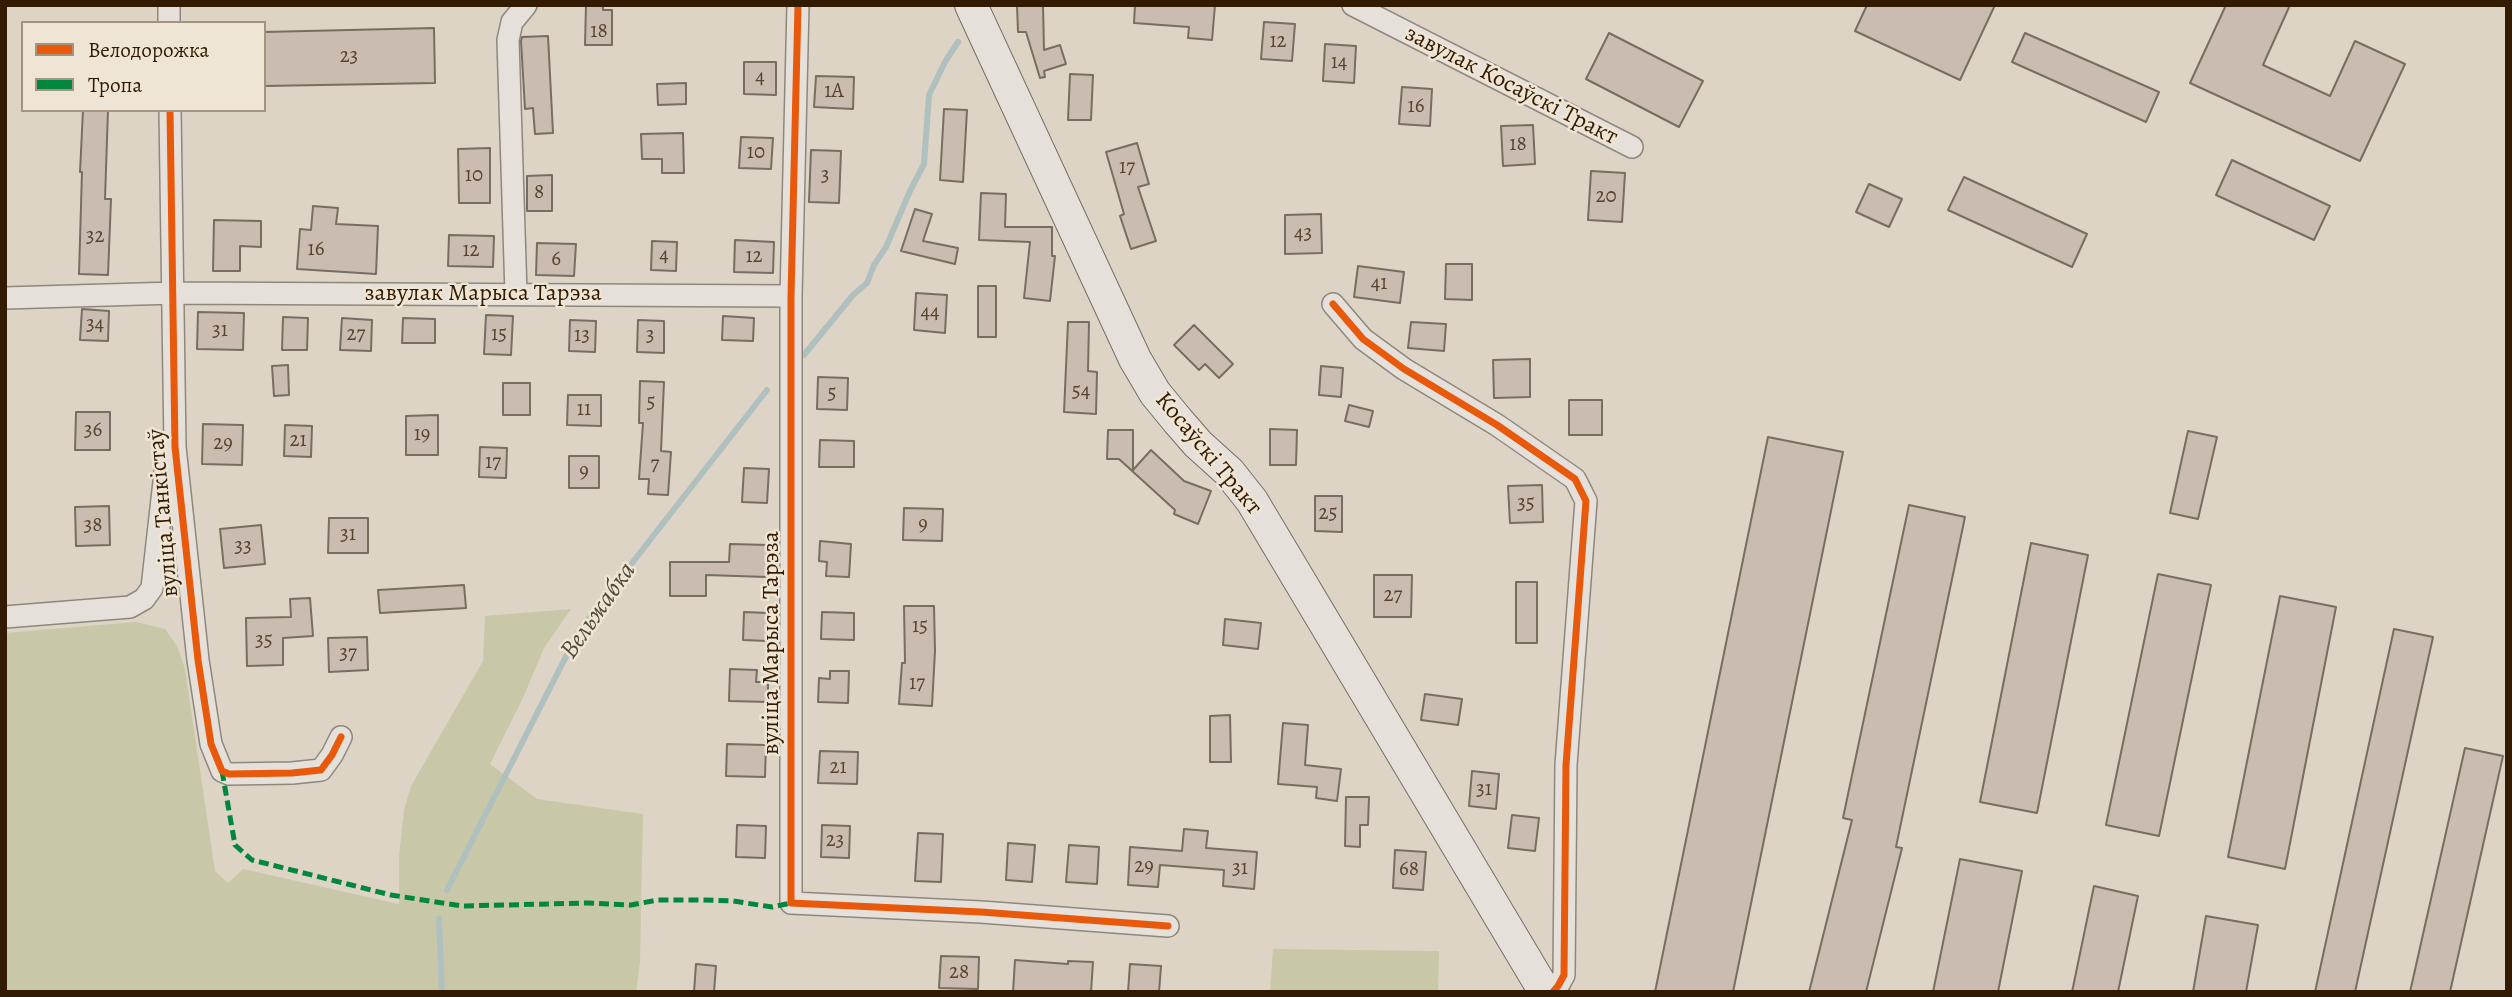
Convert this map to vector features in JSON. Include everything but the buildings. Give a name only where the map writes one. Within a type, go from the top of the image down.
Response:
[{"type":"main road","name":"Косаўскі Тракт","points":[[971,5],[1135,359],[1155,393],[1252,501],[1545,992]]},
{"type":"street","points":[[516,294],[508,40],[512,22],[526,5]]},
{"type":"street","name":"вуліца Марыса Тарэза","points":[[798,5],[791,296],[791,902],[1168,926]]},
{"type":"street","name":"завулак Косаўскі Тракт","points":[[1353,5],[1632,147]]},
{"type":"street","name":"вуліца Танкістаў","points":[[170,112],[175,447],[198,660],[211,744],[222,771],[229,774],[265,775],[321,769],[341,737]]},
{"type":"street","points":[[5,298],[174,293]]},
{"type":"street","name":"завулак Марыса Тарэза","points":[[174,293],[791,296]]},
{"type":"street","points":[[1333,304],[1363,339],[1404,369],[1497,425],[1575,479],[1586,501],[1566,765],[1564,975],[1553,992]]},
{"type":"street","name":"вуліца Танкістаў","points":[[5,618],[130,607],[144,599],[152,588],[156,566],[166,456],[175,447]]},
{"type":"green space","points":[[571,609],[544,648],[490,764],[537,799],[643,814],[640,962],[636,992],[5,992],[5,633],[136,622],[165,629],[177,646],[185,669],[215,871],[228,883],[243,869],[399,904],[399,856],[404,810],[411,786],[483,661],[485,616]]},
{"type":"green space","points":[[1273,949],[1439,951],[1438,992],[1270,992]]},
{"type":"waterway","name":"Вельжабка","points":[[804,355],[853,295],[867,283],[874,265],[886,247],[924,164],[929,95],[958,42]]},
{"type":"waterway","name":"Вельжабка","points":[[447,890],[579,631],[767,390]]},
{"type":"waterway","name":"Вельжабка","points":[[439,919],[442,992]]},
{"type":"marked path","points":[[222,771],[235,845],[252,860],[391,895],[462,906],[588,903],[631,905],[658,900],[733,901],[772,907],[791,903]]},
{"type":"cycle path","points":[[798,5],[791,296],[791,903],[981,912],[1168,926]]},
{"type":"cycle path","points":[[170,112],[175,447],[198,660],[211,744],[222,771],[229,774],[292,773],[321,770],[341,737]]},
{"type":"cycle path","points":[[1333,304],[1363,339],[1404,369],[1497,425],[1575,479],[1586,501],[1566,765],[1564,975],[1553,992]]}]
